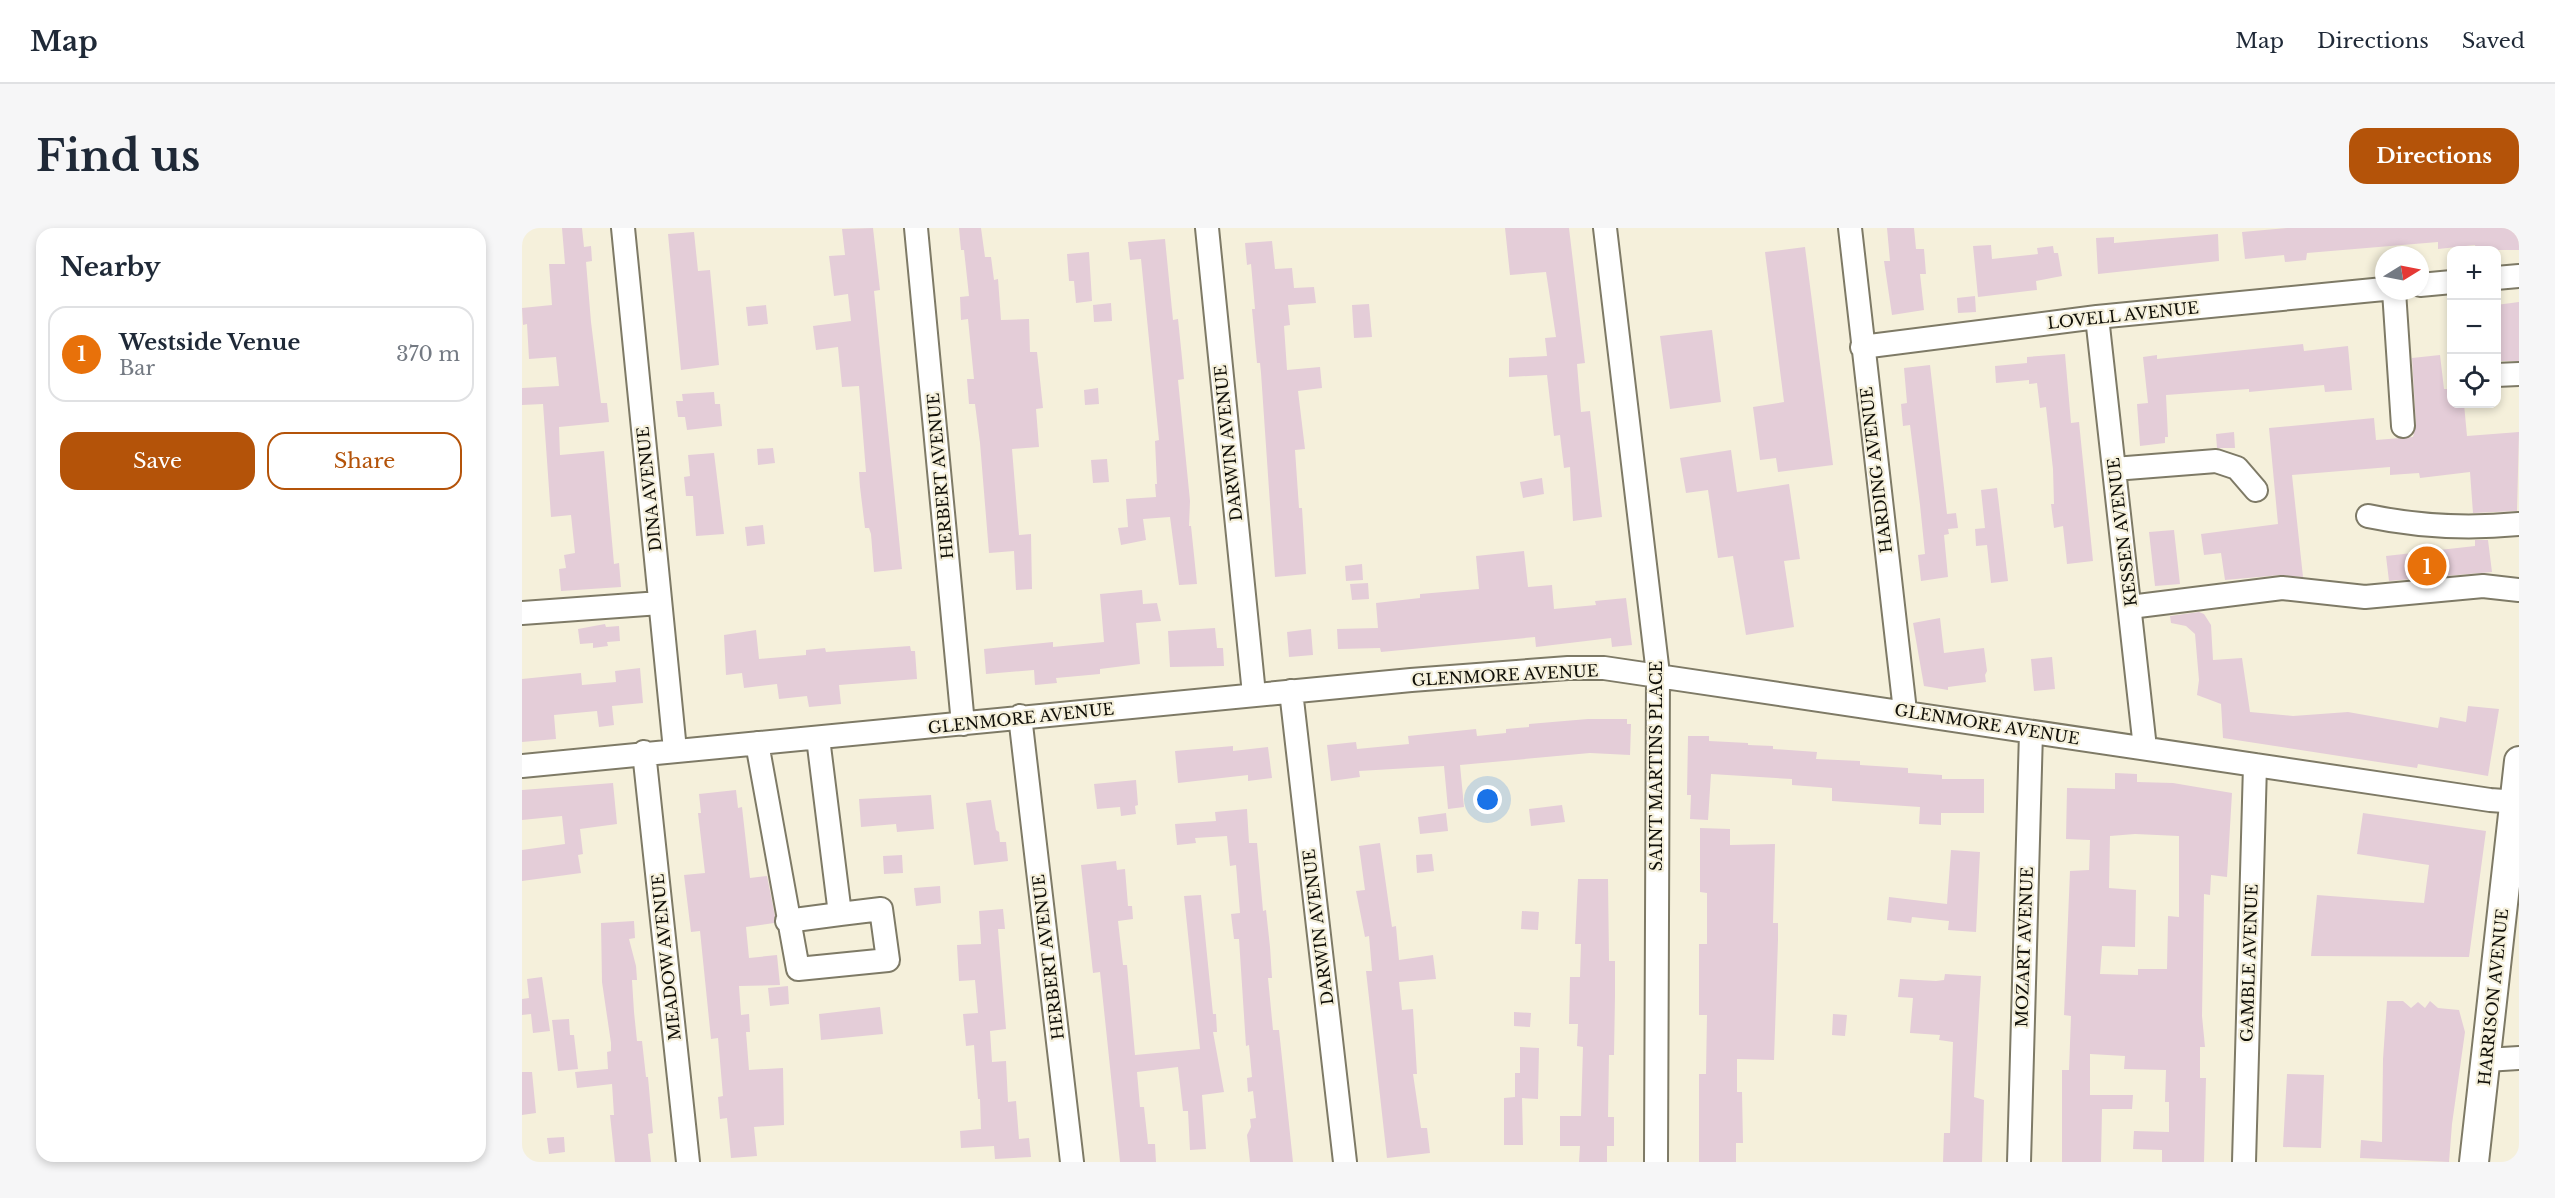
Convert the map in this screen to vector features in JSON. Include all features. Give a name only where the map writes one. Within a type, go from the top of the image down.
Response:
[{"type":"main road","name":"HARRISON AVENUE","points":[[2474,1162],[2517,802],[2519,760]]},
{"type":"street","name":"DINA AVENUE","points":[[623,228],[675,750]]},
{"type":"street","name":"HERBERT AVENUE","points":[[916,228],[963,724]]},
{"type":"street","name":"DARWIN AVENUE","points":[[1207,228],[1254,694]]},
{"type":"street","name":"SAINT MARTINS PLACE","points":[[1605,228],[1658,674],[1656,1162]]},
{"type":"street","name":"HARDING AVENUE","points":[[1850,228],[1905,711]]},
{"type":"street","points":[[2501,278],[2519,276]]},
{"type":"street","points":[[2429,284],[2447,282]]},
{"type":"street","name":"LOVELL AVENUE","points":[[1862,347],[2097,316],[2375,289]]},
{"type":"street","points":[[2395,300],[2403,426]]},
{"type":"street","name":"KESSEN AVENUE","points":[[2097,316],[2145,748]]},
{"type":"street","points":[[2501,375],[2519,374]]},
{"type":"street","points":[[2114,469],[2216,461],[2237,468],[2256,490]]},
{"type":"street","points":[[2368,516],[2413,525],[2445,528],[2519,524]]},
{"type":"street","points":[[2130,607],[2282,588],[2365,597],[2482,586],[2519,590]]},
{"type":"street","points":[[522,613],[660,603]]},
{"type":"street","name":"GLENMORE AVENUE","points":[[522,766],[644,752],[818,738],[1254,694],[1568,668],[1604,668],[1658,674],[1770,694],[1905,711],[2031,732],[2517,802]]},
{"type":"street","name":"DARWIN AVENUE","points":[[1291,691],[1345,1162]]},
{"type":"street","name":"HERBERT AVENUE","points":[[1020,717],[1072,1162]]},
{"type":"street","name":"MOZART AVENUE","points":[[2019,1162],[2031,732]]},
{"type":"street","points":[[818,738],[840,914]]},
{"type":"street","points":[[757,743],[787,921],[798,969],[888,960],[881,909],[787,921]]},
{"type":"street","name":"MEADOW AVENUE","points":[[644,752],[688,1162]]},
{"type":"street","name":"GAMBLE AVENUE","points":[[2244,1162],[2255,765]]},
{"type":"street","points":[[2486,1060],[2519,1058]]},
{"type":"building","points":[[562,228],[582,228],[584,247],[591,246],[592,261],[586,262],[591,322],[601,403],[607,403],[609,422],[559,427],[560,455],[604,451],[614,564],[619,563],[621,587],[561,591],[559,569],[566,568],[564,555],[575,553],[571,515],[551,517],[543,404],[522,405],[522,388],[559,386],[556,357],[529,359],[527,324],[523,325],[522,308],[552,305],[549,264],[565,264]]},
{"type":"building","points":[[873,228],[880,290],[874,291],[902,569],[874,572],[871,534],[869,528],[865,528],[860,487],[859,472],[866,472],[859,386],[842,387],[838,347],[816,350],[813,326],[851,321],[848,294],[834,296],[829,256],[845,255],[842,229]]},
{"type":"building","points":[[959,228],[981,228],[985,257],[991,257],[994,280],[998,279],[1001,320],[1029,319],[1030,352],[1037,352],[1043,408],[1036,409],[1039,447],[1012,449],[1019,535],[1031,534],[1032,589],[1016,590],[1014,551],[989,553],[975,404],[969,404],[967,379],[974,379],[968,319],[961,320],[960,297],[969,296]]},
{"type":"building","points":[[1505,228],[1569,228],[1585,363],[1577,364],[1581,412],[1590,411],[1602,517],[1573,521],[1570,467],[1564,468],[1560,435],[1554,436],[1547,375],[1509,377],[1509,358],[1547,356],[1545,338],[1556,337],[1546,272],[1510,275]]},
{"type":"building","points":[[1887,228],[1914,228],[1916,249],[1924,249],[1926,274],[1920,274],[1924,310],[1892,315],[1884,261],[1890,261]]},
{"type":"building","points":[[2287,228],[2519,228],[2519,250],[2501,250],[2501,246],[2475,245],[2447,246],[2447,248],[2438,249],[2438,242],[2307,253],[2306,260],[2285,262],[2284,255],[2245,259],[2242,232]]},
{"type":"building","points":[[694,232],[698,271],[710,270],[719,365],[681,370],[668,234]]},
{"type":"building","points":[[2218,234],[2219,261],[2098,274],[2096,238],[2114,237],[2114,243]]},
{"type":"building","points":[[1165,239],[1173,320],[1178,319],[1184,379],[1178,380],[1190,501],[1189,526],[1191,526],[1197,584],[1179,585],[1170,517],[1143,519],[1146,540],[1121,545],[1118,528],[1128,527],[1126,499],[1156,497],[1155,441],[1159,440],[1141,259],[1130,260],[1128,242]]},
{"type":"building","points":[[1272,241],[1275,269],[1292,268],[1294,288],[1314,287],[1316,303],[1288,305],[1290,325],[1284,326],[1287,370],[1320,367],[1322,388],[1298,391],[1305,449],[1295,450],[1299,508],[1302,508],[1306,574],[1275,577],[1261,373],[1260,363],[1257,363],[1252,309],[1255,309],[1251,264],[1247,265],[1245,243]]},
{"type":"building","points":[[1991,245],[1992,259],[2038,254],[2037,248],[2053,246],[2054,253],[2058,253],[2062,276],[2036,281],[2037,290],[1978,297],[1973,246]]},
{"type":"building","points":[[1805,247],[1833,465],[1778,472],[1776,458],[1760,460],[1753,407],[1784,402],[1765,252]]},
{"type":"building","points":[[1089,252],[1092,301],[1076,303],[1074,281],[1069,281],[1067,254]]},
{"type":"building","points":[[1975,296],[1976,312],[1958,313],[1957,298]]},
{"type":"building","points":[[2519,302],[2519,361],[2501,361],[2501,304]]},
{"type":"building","points":[[1111,303],[1112,321],[1094,322],[1093,305]]},
{"type":"building","points":[[1369,304],[1372,337],[1354,338],[1352,305]]},
{"type":"building","points":[[766,305],[768,324],[748,326],[746,307]]},
{"type":"building","points":[[1712,330],[1721,402],[1670,409],[1660,336]]},
{"type":"building","points":[[2303,344],[2304,351],[2348,346],[2352,390],[2325,392],[2324,385],[2249,392],[2249,389],[2166,395],[2168,437],[2165,437],[2165,443],[2140,446],[2137,404],[2148,403],[2143,357],[2157,355],[2157,359]]},
{"type":"building","points":[[2065,354],[2071,423],[2079,422],[2093,561],[2067,564],[2063,526],[2054,528],[2051,504],[2054,504],[2053,469],[2046,407],[2040,408],[2037,383],[2029,384],[2029,380],[1996,383],[1995,366],[2027,363],[2027,357]]},
{"type":"building","points":[[2440,355],[2444,389],[2447,389],[2447,408],[2464,408],[2467,436],[2519,432],[2517,511],[2473,513],[2470,472],[2420,478],[2419,473],[2390,475],[2390,467],[2292,475],[2303,577],[2281,575],[2225,580],[2221,553],[2204,555],[2201,534],[2278,524],[2269,428],[2374,418],[2376,440],[2413,437],[2416,425],[2412,358]]},
{"type":"building","points":[[1930,365],[1947,514],[1956,513],[1958,528],[1948,529],[1949,534],[1944,535],[1948,577],[1921,581],[1918,555],[1925,554],[1920,505],[1910,425],[1903,426],[1901,404],[1907,403],[1904,368]]},
{"type":"building","points":[[1098,388],[1099,404],[1085,405],[1084,390]]},
{"type":"building","points":[[714,392],[715,404],[720,404],[722,426],[687,430],[685,417],[678,417],[676,401],[683,401],[682,394]]},
{"type":"building","points":[[2234,432],[2235,448],[2217,448],[2216,434]]},
{"type":"building","points":[[773,448],[775,463],[758,465],[757,449]]},
{"type":"building","points":[[1731,450],[1737,492],[1789,484],[1800,559],[1784,561],[1794,627],[1746,635],[1733,556],[1718,558],[1708,490],[1686,493],[1680,458]]},
{"type":"building","points":[[714,453],[724,534],[696,536],[693,496],[686,496],[684,477],[690,476],[688,455]]},
{"type":"building","points":[[1107,459],[1109,482],[1093,483],[1091,460]]},
{"type":"building","points":[[1542,478],[1544,494],[1523,498],[1520,482]]},
{"type":"building","points":[[1997,488],[2008,581],[1991,583],[1987,545],[1976,546],[1975,529],[1985,528],[1981,490]]},
{"type":"building","points":[[763,525],[765,544],[747,546],[745,527]]},
{"type":"building","points":[[2174,530],[2180,584],[2155,586],[2149,532]]},
{"type":"building","points":[[2475,540],[2488,540],[2492,572],[2389,581],[2386,556],[2475,546]]},
{"type":"building","points":[[1524,551],[1528,587],[1552,585],[1554,609],[1596,605],[1595,601],[1626,598],[1632,645],[1612,647],[1611,638],[1536,647],[1535,637],[1381,652],[1380,648],[1338,649],[1337,629],[1378,628],[1376,603],[1420,598],[1420,594],[1479,589],[1476,556]]},
{"type":"building","points":[[1362,564],[1363,580],[1346,581],[1345,566]]},
{"type":"building","points":[[1368,583],[1369,599],[1352,600],[1350,584]]},
{"type":"building","points":[[1142,590],[1143,604],[1157,603],[1161,621],[1136,623],[1140,664],[1100,669],[1100,674],[1056,678],[1057,683],[1035,685],[1034,670],[986,674],[984,649],[1053,642],[1053,647],[1104,642],[1100,594]]},
{"type":"building","points":[[2199,612],[2204,614],[2211,625],[2213,660],[2242,658],[2250,712],[2293,716],[2348,712],[2438,728],[2440,717],[2466,722],[2468,706],[2499,709],[2488,776],[2418,764],[2417,768],[2223,738],[2221,704],[2197,695],[2199,680],[2195,634],[2186,626],[2171,623],[2170,616]]},
{"type":"building","points":[[1940,618],[1944,653],[1984,648],[1986,682],[1948,687],[1948,690],[1924,686],[1913,623]]},
{"type":"building","points":[[605,624],[606,627],[619,626],[620,641],[607,642],[608,646],[593,648],[593,643],[580,644],[578,629]]},
{"type":"building","points":[[1215,628],[1217,648],[1223,648],[1224,666],[1170,667],[1168,631]]},
{"type":"building","points":[[1311,629],[1313,655],[1289,657],[1287,632]]},
{"type":"building","points":[[756,630],[759,659],[806,655],[806,650],[825,648],[826,652],[910,646],[911,651],[915,651],[917,679],[839,685],[841,704],[809,707],[807,696],[779,699],[777,684],[744,688],[742,673],[726,675],[724,635]]},
{"type":"building","points":[[2052,657],[2055,689],[2034,691],[2031,659]]},
{"type":"building","points":[[640,668],[643,703],[612,706],[614,725],[599,727],[597,711],[554,715],[556,739],[522,742],[522,679],[581,673],[582,685],[616,682],[615,671]]},
{"type":"building","points":[[1588,719],[1627,719],[1627,724],[1631,724],[1630,755],[1590,753],[1460,765],[1464,807],[1448,809],[1444,766],[1359,771],[1360,777],[1331,781],[1327,745],[1356,742],[1357,749],[1409,744],[1408,736],[1476,729],[1477,736],[1506,733],[1506,729],[1529,727],[1529,724]]},
{"type":"building","points":[[1688,736],[1709,736],[1709,741],[1748,743],[1748,745],[1773,746],[1773,749],[1817,752],[1816,759],[1860,761],[1860,765],[1908,768],[1908,773],[1942,775],[1942,779],[1984,779],[1984,813],[1941,813],[1941,825],[1919,824],[1920,807],[1832,801],[1832,788],[1792,785],[1792,779],[1711,774],[1708,820],[1690,819],[1691,795],[1687,795]]},
{"type":"building","points":[[1233,746],[1233,751],[1268,747],[1272,778],[1248,781],[1248,775],[1178,783],[1175,751]]},
{"type":"building","points":[[2115,773],[2137,774],[2137,782],[2173,783],[2232,793],[2227,877],[2211,875],[2210,895],[2204,894],[2202,1016],[2205,1047],[2200,1047],[2200,1078],[2206,1078],[2204,1162],[2162,1162],[2162,1150],[2133,1149],[2134,1131],[2169,1132],[2169,1102],[2165,1102],[2166,1070],[2124,1069],[2125,1056],[2090,1054],[2090,1095],[2133,1095],[2132,1109],[2102,1109],[2101,1162],[2062,1162],[2062,1070],[2069,1070],[2071,1016],[2064,1015],[2070,871],[2089,870],[2090,840],[2066,839],[2067,788],[2115,789]],"holes":[[[2135,834],[2179,836],[2179,917],[2168,916],[2167,969],[2138,969],[2138,975],[2100,974],[2102,946],[2135,947],[2136,890],[2109,888],[2110,836]]]},
{"type":"building","points":[[1136,780],[1138,805],[1135,806],[1136,814],[1121,816],[1120,807],[1097,809],[1094,784]]},
{"type":"building","points":[[613,783],[617,824],[580,829],[583,854],[578,855],[581,873],[522,881],[522,850],[565,844],[562,816],[522,820],[522,790]]},
{"type":"building","points":[[736,790],[738,808],[742,807],[750,878],[767,876],[775,916],[774,923],[746,927],[749,958],[777,955],[780,985],[739,986],[741,1015],[749,1014],[750,1032],[746,1032],[749,1070],[783,1068],[784,1125],[754,1127],[757,1156],[731,1158],[727,1118],[720,1119],[718,1097],[723,1096],[718,1038],[711,1039],[700,931],[691,932],[684,875],[705,873],[698,813],[701,813],[699,794]]},
{"type":"building","points":[[931,795],[934,829],[897,832],[896,824],[861,827],[859,799]]},
{"type":"building","points":[[991,800],[996,830],[999,832],[1000,842],[1006,842],[1008,861],[974,865],[966,803]]},
{"type":"building","points":[[1562,805],[1565,822],[1531,826],[1529,809]]},
{"type":"building","points":[[1247,809],[1249,843],[1257,843],[1263,911],[1266,910],[1272,978],[1268,978],[1273,1030],[1279,1030],[1293,1162],[1250,1162],[1247,1135],[1251,1127],[1250,1119],[1256,1118],[1253,1091],[1248,1092],[1247,1078],[1252,1077],[1249,1045],[1246,1046],[1239,939],[1234,939],[1231,914],[1240,913],[1236,865],[1230,866],[1227,836],[1195,838],[1196,843],[1177,845],[1175,824],[1216,821],[1215,812]]},
{"type":"building","points":[[1446,813],[1448,831],[1420,834],[1418,817]]},
{"type":"building","points":[[2363,813],[2486,831],[2469,957],[2311,956],[2317,895],[2424,903],[2429,865],[2357,854]]},
{"type":"building","points":[[1700,828],[1730,829],[1730,845],[1775,844],[1773,923],[1778,923],[1778,940],[1774,1060],[1737,1059],[1737,1092],[1742,1092],[1743,1143],[1736,1143],[1736,1162],[1699,1162],[1699,1074],[1706,1074],[1707,1015],[1699,1015],[1699,944],[1707,944],[1707,893],[1700,892]]},
{"type":"building","points":[[1380,843],[1392,927],[1396,926],[1399,960],[1433,955],[1436,979],[1399,982],[1402,1010],[1413,1009],[1417,1074],[1413,1074],[1421,1128],[1427,1128],[1430,1153],[1387,1158],[1366,971],[1372,971],[1369,936],[1365,937],[1356,891],[1365,890],[1359,846]]},
{"type":"building","points":[[1951,850],[1980,852],[1976,932],[1948,930],[1949,921],[1912,917],[1911,923],[1887,920],[1889,897],[1947,904]]},
{"type":"building","points":[[1432,854],[1434,871],[1417,873],[1416,855]]},
{"type":"building","points":[[902,855],[903,873],[884,874],[883,856]]},
{"type":"building","points":[[1116,861],[1117,870],[1125,869],[1128,906],[1132,906],[1133,919],[1118,921],[1123,965],[1127,965],[1135,1055],[1200,1049],[1184,896],[1201,895],[1213,1014],[1216,1014],[1217,1032],[1213,1032],[1224,1092],[1202,1095],[1206,1149],[1190,1150],[1188,1111],[1183,1111],[1178,1067],[1137,1072],[1140,1107],[1144,1107],[1148,1144],[1155,1144],[1156,1162],[1120,1162],[1100,972],[1093,973],[1081,865]]},
{"type":"building","points":[[1578,879],[1608,879],[1609,961],[1615,961],[1615,996],[1614,1055],[1609,1055],[1608,1117],[1614,1117],[1614,1146],[1607,1146],[1607,1162],[1579,1162],[1580,1146],[1560,1146],[1560,1116],[1581,1116],[1583,1047],[1577,1046],[1578,1024],[1569,1024],[1570,977],[1580,977],[1581,944],[1575,944]]},
{"type":"building","points":[[940,886],[941,903],[916,906],[914,888]]},
{"type":"building","points":[[1003,909],[1005,929],[998,929],[1006,1029],[990,1031],[992,1062],[1006,1061],[1008,1102],[1016,1101],[1019,1139],[1029,1138],[1031,1157],[995,1159],[994,1146],[961,1148],[960,1131],[981,1129],[974,1045],[966,1046],[963,1014],[978,1013],[975,980],[959,981],[957,945],[981,944],[979,911]]},
{"type":"building","points":[[1522,911],[1539,912],[1538,930],[1521,929]]},
{"type":"building","points":[[634,921],[635,938],[629,939],[637,980],[632,980],[634,1012],[637,1041],[642,1041],[646,1077],[648,1077],[653,1133],[648,1134],[651,1162],[615,1162],[610,1115],[614,1115],[612,1084],[577,1088],[575,1072],[608,1069],[607,1052],[611,1051],[611,1043],[602,982],[601,923]]},
{"type":"building","points":[[1945,974],[1981,976],[1974,1097],[1984,1100],[1982,1162],[1943,1162],[1944,1133],[1950,1133],[1953,1042],[1939,1040],[1940,1035],[1910,1033],[1913,998],[1898,997],[1900,979],[1936,981],[1944,980]]},
{"type":"building","points":[[542,977],[550,1031],[533,1033],[531,1014],[522,1015],[522,999],[529,998],[527,979]]},
{"type":"building","points":[[788,986],[789,1004],[770,1006],[768,988]]},
{"type":"building","points":[[2387,1001],[2403,1001],[2411,1008],[2418,1002],[2425,1008],[2430,1001],[2438,1008],[2459,1010],[2465,1032],[2449,1162],[2360,1158],[2361,1140],[2382,1142],[2383,1059]]},
{"type":"building","points":[[880,1007],[883,1034],[821,1040],[819,1014]]},
{"type":"building","points":[[1514,1012],[1531,1013],[1530,1027],[1514,1026]]},
{"type":"building","points":[[1833,1014],[1847,1015],[1845,1036],[1832,1035]]},
{"type":"building","points":[[569,1019],[570,1035],[574,1035],[578,1069],[558,1071],[552,1020]]},
{"type":"building","points":[[1520,1047],[1539,1048],[1538,1099],[1522,1098],[1523,1145],[1504,1145],[1504,1098],[1515,1097],[1515,1073],[1520,1073]]},
{"type":"building","points":[[522,1072],[532,1072],[536,1113],[522,1115]]},
{"type":"building","points":[[2287,1074],[2324,1075],[2321,1148],[2283,1147]]},
{"type":"building","points":[[564,1137],[565,1152],[549,1154],[547,1138]]},
{"type":"place","name":"Westside Venue","points":[[2427,566]]}]
